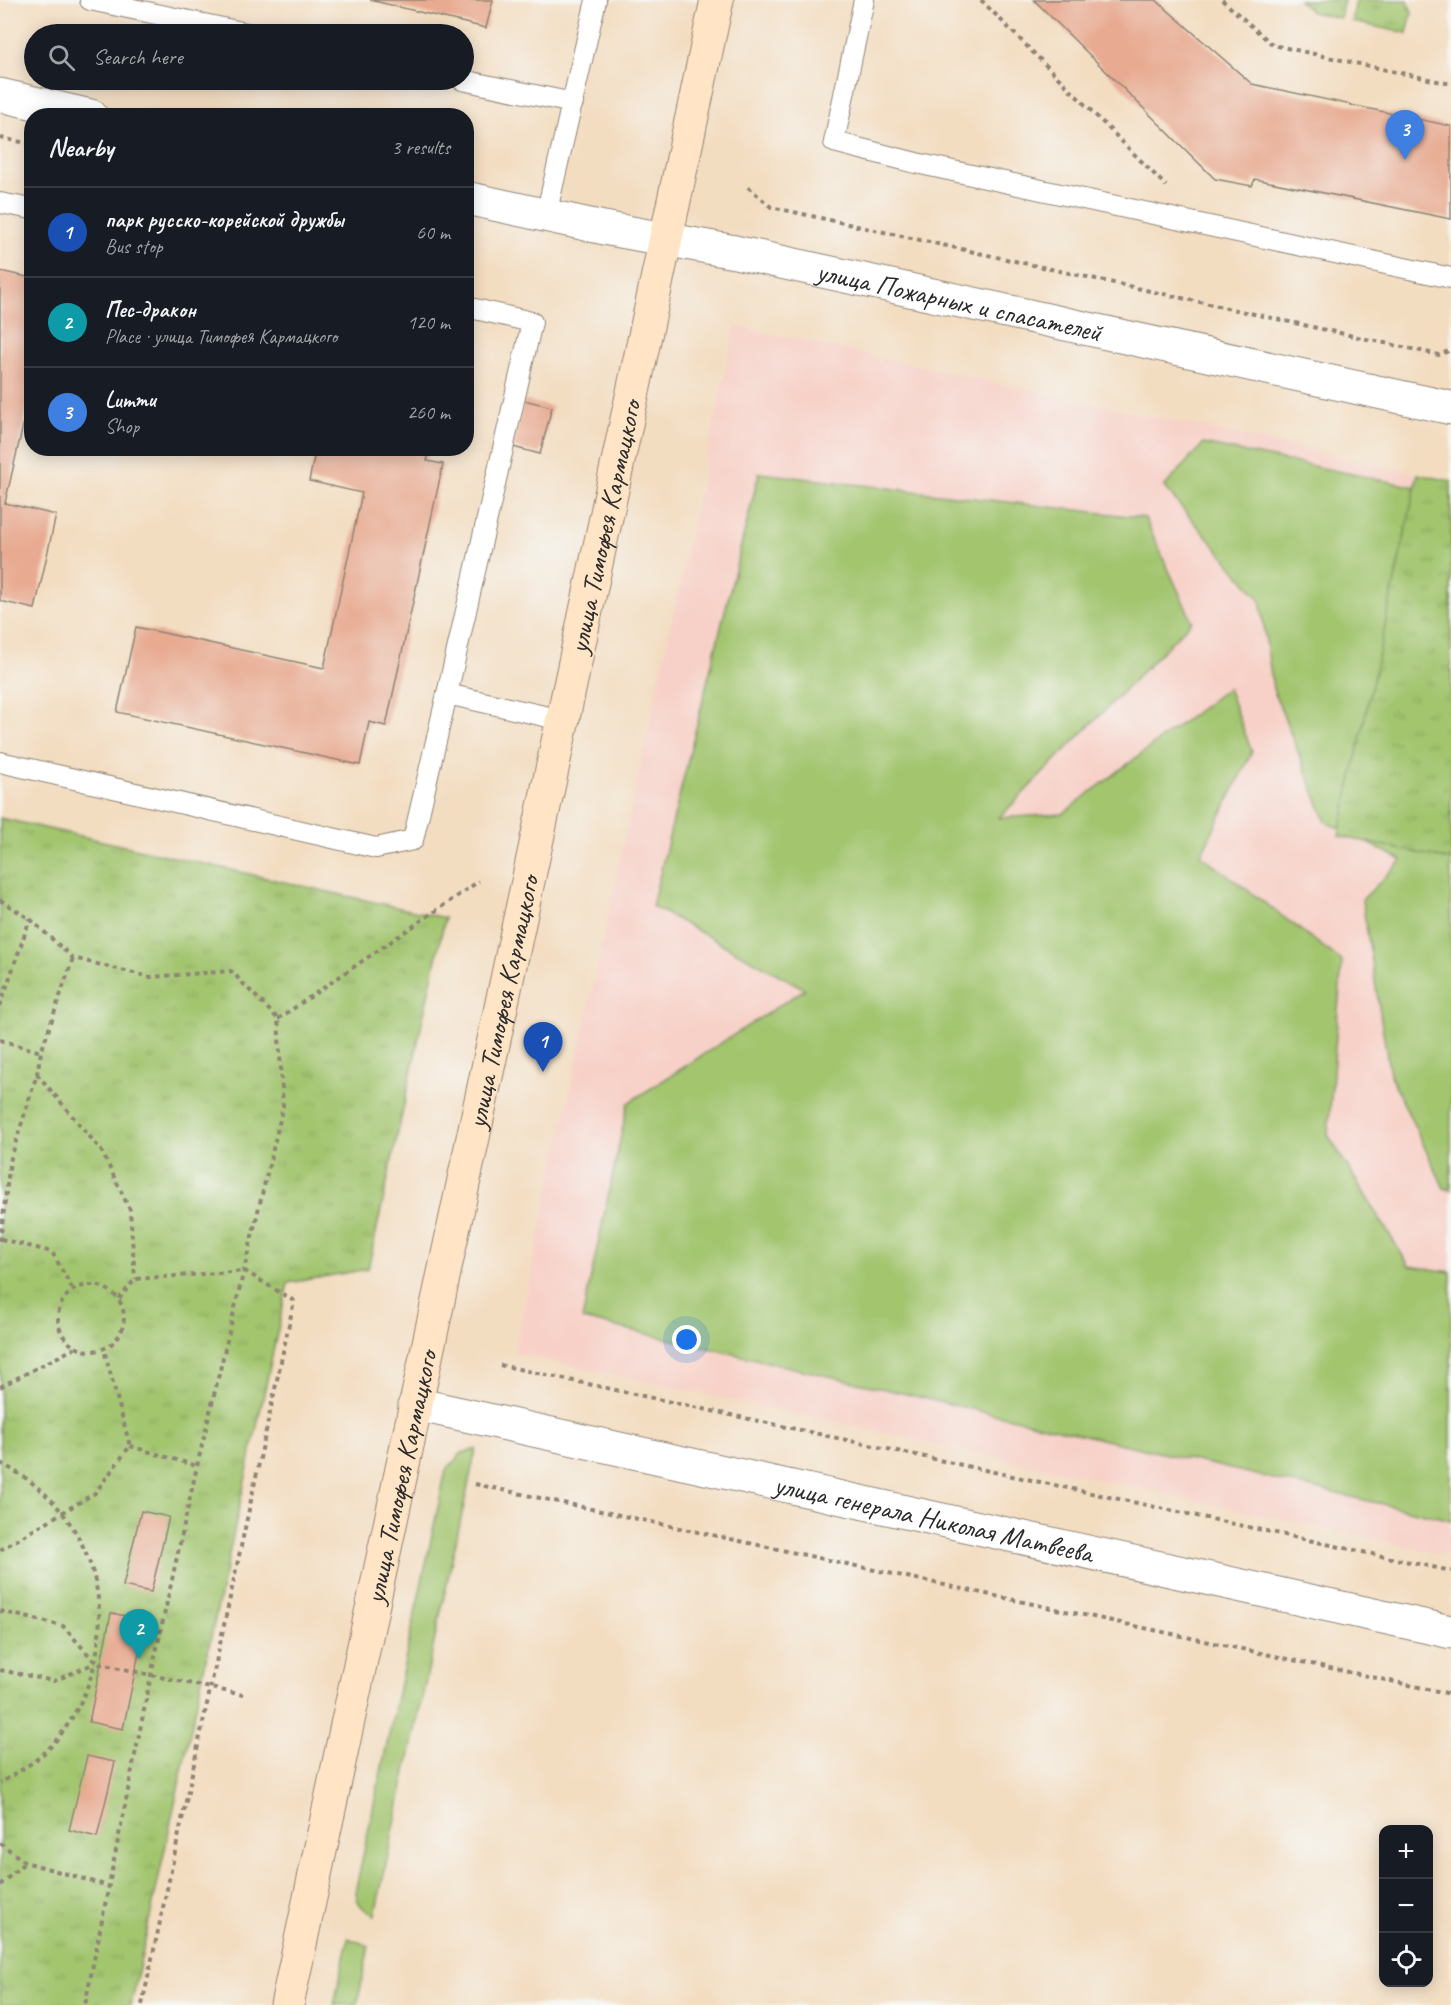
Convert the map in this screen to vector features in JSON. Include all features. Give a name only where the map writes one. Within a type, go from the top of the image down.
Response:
[{"type":"street","name":"улица Тимофея Кармацкого","points":[[287,2005],[717,0]]},
{"type":"street","points":[[0,95],[56,108]]},
{"type":"street","name":"улица Пожарных и спасателей","points":[[474,200],[735,252],[1451,408]]},
{"type":"street","name":"улица генерала Николая Матвеева","points":[[415,1404],[1451,1632]]},
{"type":"lane","points":[[90,0],[204,24]]},
{"type":"lane","points":[[546,215],[596,0]]},
{"type":"lane","points":[[864,0],[834,142],[916,163],[1451,278]]},
{"type":"lane","points":[[474,82],[573,103]]},
{"type":"lane","points":[[0,202],[24,207]]},
{"type":"lane","points":[[0,762],[376,848],[413,840],[532,322],[474,310]]},
{"type":"lane","points":[[447,694],[562,720]]},
{"type":"path","points":[[1222,0],[1273,45],[1451,84]]},
{"type":"path","points":[[980,1],[1205,225]]},
{"type":"path","points":[[0,138],[24,142]]},
{"type":"path","points":[[748,187],[771,207],[1439,355],[1451,350]]},
{"type":"path","points":[[278,1019],[479,881]]},
{"type":"path","points":[[0,900],[30,919],[73,958],[150,977],[231,971],[278,1019],[283,1107],[197,1466],[85,2005]]},
{"type":"path","points":[[0,1006],[30,919]]},
{"type":"path","points":[[73,958],[10,1161],[0,1240],[52,1252],[73,1290]]},
{"type":"path","points":[[0,1040],[42,1052]]},
{"type":"path","points":[[38,1074],[102,1150],[130,1210],[135,1279],[119,1299]]},
{"type":"path","points":[[135,1279],[245,1271],[294,1301],[208,1688],[142,2005]]},
{"type":"path","points":[[89,1284],[106,1288],[119,1299],[125,1318],[119,1337],[104,1350],[89,1352],[75,1348],[63,1336],[57,1320],[61,1302],[73,1290],[89,1284]]},
{"type":"path","points":[[0,1387],[75,1348]]},
{"type":"path","points":[[104,1350],[130,1446]]},
{"type":"path","points":[[500,1365],[1451,1571]]},
{"type":"path","points":[[130,1446],[197,1466]]},
{"type":"path","points":[[0,1550],[61,1511],[95,1493],[130,1446]]},
{"type":"path","points":[[0,1463],[40,1488],[61,1511],[79,1538],[92,1567],[97,1588],[100,1630],[96,1663],[86,1694],[70,1722],[50,1747],[25,1768],[0,1783]]},
{"type":"path","points":[[475,1484],[1451,1694]]},
{"type":"path","points":[[0,1611],[63,1626],[96,1663]]},
{"type":"path","points":[[0,1670],[54,1681],[96,1663],[243,1695]]},
{"type":"path","points":[[0,1843],[25,1862],[108,1886]]},
{"type":"path","points":[[0,1885],[25,1862]]},
{"type":"shaded area","points":[[735,326],[1418,474],[1339,835],[1451,860],[1451,1556],[514,1353]]},
{"type":"green space","points":[[1299,0],[1344,0],[1340,18],[1311,12]]},
{"type":"green space","points":[[1356,0],[1408,0],[1412,13],[1407,33],[1352,22]]},
{"type":"green space","points":[[1203,444],[1451,494],[1451,1190],[1444,1188],[1390,1075],[1362,900],[1402,860],[1326,822],[1273,689],[1260,599],[1164,487]]},
{"type":"green space","points":[[759,473],[1145,518],[1192,621],[999,818],[1062,814],[1228,688],[1252,752],[1201,855],[1342,961],[1328,1135],[1409,1266],[1451,1272],[1451,1520],[582,1319],[628,1103],[805,989],[652,906]]},
{"type":"green space","points":[[1418,474],[1451,481],[1451,860],[1339,836]]},
{"type":"green space","points":[[0,818],[445,918],[368,1269],[288,1283],[131,2005],[0,2005]]},
{"type":"green space","points":[[476,1449],[375,1915],[360,1905],[356,1888],[446,1470],[462,1453]]},
{"type":"green space","points":[[348,1938],[369,1946],[357,2005],[334,2005]]},
{"type":"building","points":[[370,0],[493,0],[486,28]]},
{"type":"building","points":[[1034,0],[1156,0],[1252,84],[1451,126],[1451,219],[1255,179],[1252,186],[1215,179]]},
{"type":"building","points":[[0,271],[24,276],[24,421],[5,503],[56,515],[35,609],[0,601]]},
{"type":"building","points":[[524,400],[552,407],[540,454],[513,447]]},
{"type":"building","points":[[314,456],[428,456],[427,461],[443,464],[386,726],[369,722],[360,765],[117,712],[136,627],[324,668],[362,493],[309,481]]},
{"type":"building","points":[[141,1511],[169,1517],[151,1592],[123,1586]]},
{"type":"building","points":[[111,1613],[146,1620],[123,1729],[89,1722]]},
{"type":"building","points":[[87,1756],[115,1762],[97,1837],[69,1830]]},
{"type":"place","name":"Lummu","points":[[1405,160]]},
{"type":"place","name":"парк русско-корейской дружбы","points":[[543,1072]]},
{"type":"place","name":"Пес-дракон","points":[[139,1659]]}]
